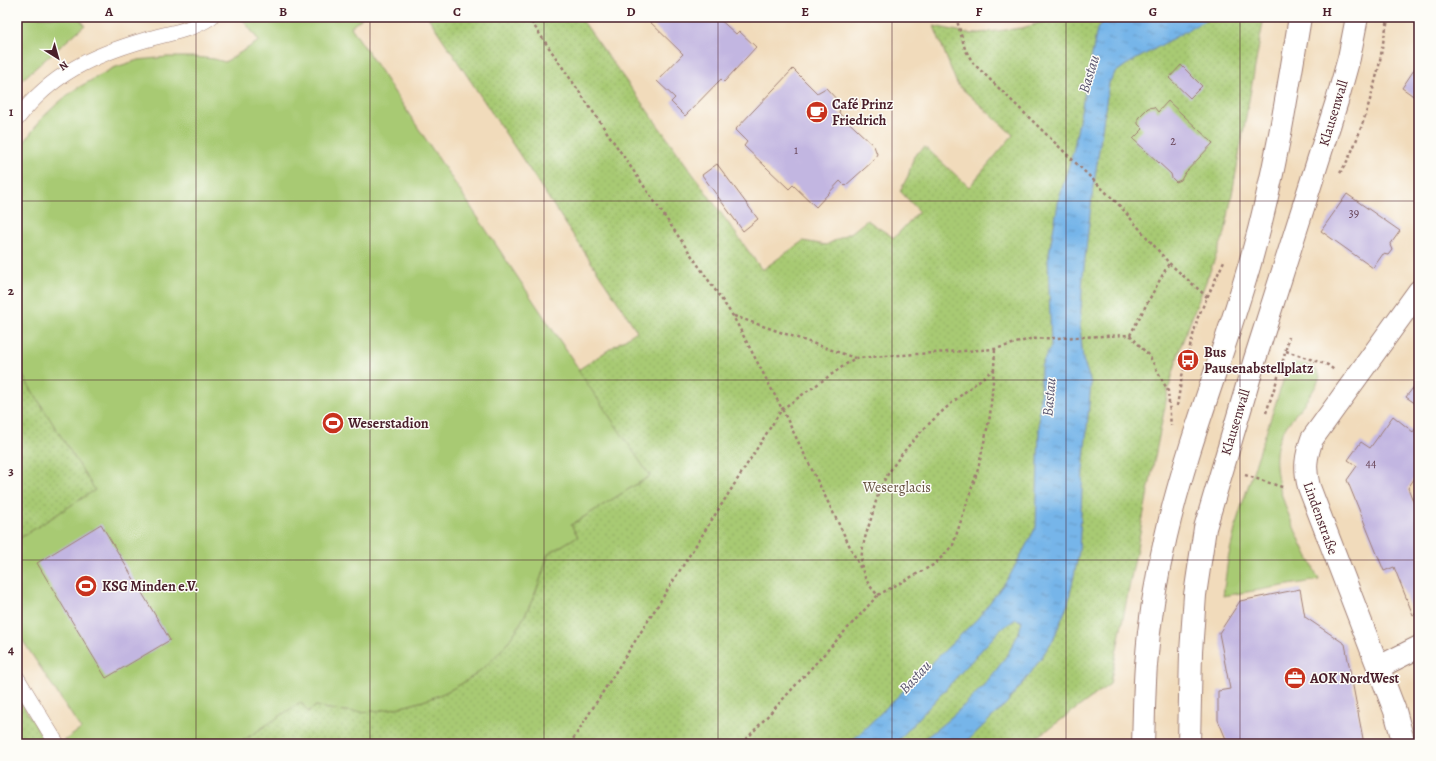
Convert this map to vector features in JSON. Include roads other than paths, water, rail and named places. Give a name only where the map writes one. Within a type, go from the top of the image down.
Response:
[{"type":"main road","points":[[1143,744],[1146,665],[1154,597],[1166,536],[1182,475],[1235,315],[1253,254],[1272,175],[1300,17]]},
{"type":"main road","name":"Klausenwall","points":[[1189,744],[1191,652],[1195,595],[1205,528],[1259,344],[1337,101],[1349,58],[1357,17]]},
{"type":"main road","name":"Lindenstraße","points":[[1404,744],[1395,710],[1309,487],[1305,472],[1306,456],[1312,439],[1419,292]]},
{"type":"main road","points":[[1378,667],[1419,647]]},
{"type":"lane","points":[[17,118],[49,86],[76,65],[109,50],[193,28],[211,17]]},
{"type":"lane","points":[[17,678],[57,744]]},
{"type":"water","name":"Bastau","points":[[1111,17],[1211,17],[1126,65],[1115,73],[1109,83],[1092,197],[1083,276],[1080,325],[1083,359],[1091,383],[1083,471],[1079,552],[1068,604],[1053,640],[1030,674],[1006,704],[964,744],[916,744],[947,721],[993,674],[1016,639],[1022,622],[1016,619],[1000,630],[895,744],[849,744],[978,618],[1009,577],[1036,527],[1041,366],[1051,346],[1048,259],[1059,198],[1073,152],[1097,29],[1105,19]]},
{"type":"place","name":"Café Prinz Friedrich","points":[[817,112]]},
{"type":"place","name":"Bus Pausenabstellplatz","points":[[1188,360]]},
{"type":"place","name":"Weserstadion","points":[[333,423]]},
{"type":"place","name":"KSG Minden e.V.","points":[[86,586]]},
{"type":"place","name":"AOK NordWest","points":[[1295,678]]},
{"type":"park label","name":"Weserglacis","points":[[897,487]]}]
